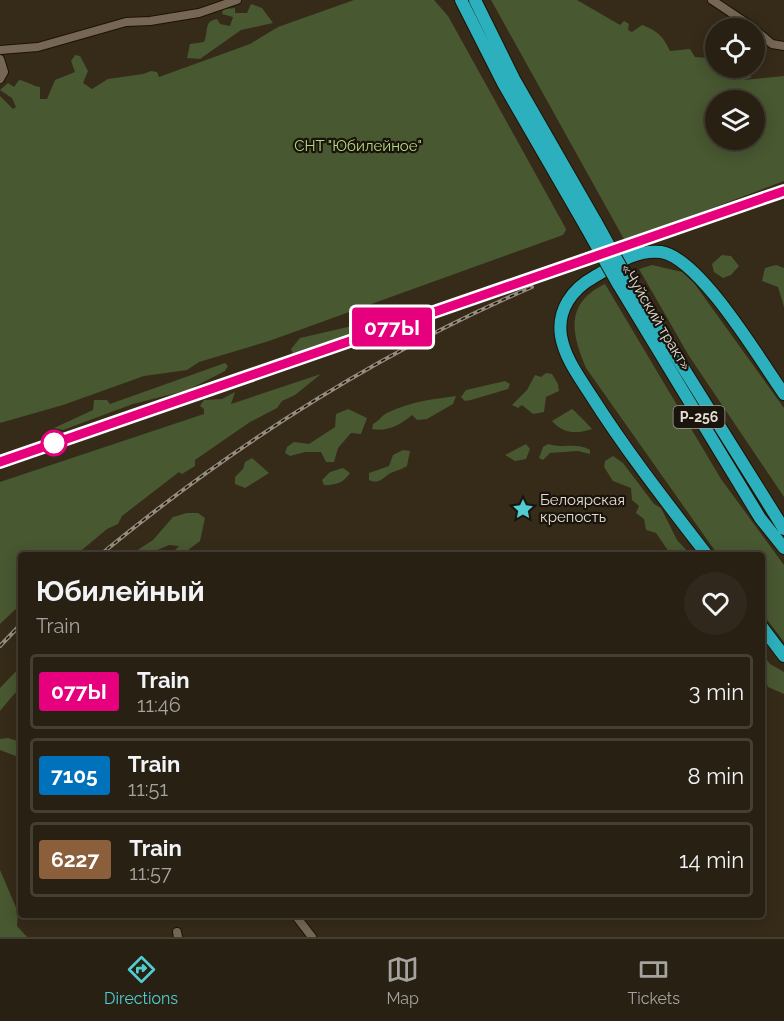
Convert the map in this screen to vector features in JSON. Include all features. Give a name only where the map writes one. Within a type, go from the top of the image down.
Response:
[{"type":"highway","name":"«Чуйский тракт»","points":[[461,0],[503,83],[591,225]]},
{"type":"highway","name":"«Чуйский тракт»","points":[[475,0],[591,225],[760,518],[784,548]]},
{"type":"highway","points":[[705,552],[621,444],[571,363],[561,338],[564,309],[578,288],[631,255],[651,252],[670,255],[688,265],[705,282],[784,393]]},
{"type":"highway","name":"«Чуйский тракт»","points":[[623,281],[784,529]]},
{"type":"highway","points":[[765,631],[784,656]]},
{"type":"street","points":[[0,50],[38,47],[126,22],[150,21],[199,13],[237,0]]},
{"type":"street","points":[[712,0],[738,18]]},
{"type":"street","points":[[765,38],[772,44],[784,46]]},
{"type":"street","points":[[0,59],[4,72],[0,79]]},
{"type":"street","points":[[297,918],[312,937]]},
{"type":"green space","name":"СНТ \"Юбилейное\"","points":[[354,0],[434,0],[448,16],[565,227],[563,235],[269,341],[199,362],[187,370],[144,376],[63,405],[0,423],[0,96],[13,109],[16,107],[12,98],[0,90],[8,83],[14,87],[19,80],[40,87],[40,99],[47,99],[55,80],[75,72],[71,61],[75,55],[80,56],[88,71],[83,83],[92,89],[108,79],[151,71],[157,72],[159,77],[250,44],[278,27]]},
{"type":"green space","points":[[491,0],[577,0],[620,25],[624,21],[629,24],[628,30],[632,32],[642,25],[652,29],[662,38],[670,51],[690,49],[695,57],[705,58],[705,78],[749,78],[744,80],[784,76],[784,181],[625,241]]},
{"type":"green space","points":[[251,4],[262,8],[273,23],[241,30],[200,59],[187,58],[190,44],[204,42],[210,22],[217,19],[220,24],[230,26],[233,17],[222,14],[223,9],[235,8],[235,13],[247,13]]},
{"type":"green space","points":[[722,255],[731,256],[739,266],[731,275],[723,278],[714,272],[712,264]]},
{"type":"green space","points":[[652,265],[682,272],[694,283],[784,408],[784,497],[689,356],[639,269]]},
{"type":"green space","points":[[776,265],[784,268],[784,307],[778,287],[762,281],[765,268]]},
{"type":"green space","points":[[605,284],[721,479],[784,565],[784,642],[765,617],[765,552],[716,552],[586,368],[577,343],[575,320],[577,310],[583,300]]},
{"type":"green space","points":[[366,318],[373,320],[375,325],[299,354],[293,354],[291,349],[300,338],[352,326]]},
{"type":"green space","points":[[225,363],[228,366],[225,371],[188,390],[133,404],[63,430],[54,428],[93,410],[94,400],[107,400],[110,404]]},
{"type":"green space","points":[[546,373],[552,374],[559,391],[546,397],[544,412],[533,414],[522,405],[518,408],[512,405],[527,390],[535,375],[541,377]]},
{"type":"green space","points":[[321,374],[295,395],[282,401],[277,408],[250,422],[195,460],[195,466],[182,474],[179,472],[122,516],[118,524],[107,529],[80,552],[18,552],[18,607],[0,624],[0,482],[204,414],[204,409],[200,406],[204,400],[222,399],[235,392],[231,404]]},
{"type":"green space","points":[[505,381],[510,384],[508,389],[471,400],[465,401],[461,397],[466,390]]},
{"type":"green space","points":[[456,396],[453,404],[427,419],[417,420],[412,415],[394,427],[372,429],[373,424],[395,409],[421,401]]},
{"type":"green space","points":[[348,409],[367,418],[361,434],[351,433],[338,448],[334,462],[326,462],[321,452],[305,452],[290,456],[285,453],[287,447],[294,442],[309,444],[335,427],[336,414]]},
{"type":"green space","points":[[572,409],[592,429],[570,432],[552,421]]},
{"type":"green space","points":[[526,444],[530,449],[526,459],[515,461],[505,455]]},
{"type":"green space","points":[[548,444],[580,446],[590,450],[590,454],[578,451],[550,453],[543,460],[539,458],[543,447]]},
{"type":"green space","points":[[403,450],[410,451],[407,466],[379,481],[369,480],[369,473],[389,466],[393,455]]},
{"type":"green space","points":[[613,456],[623,463],[654,504],[661,508],[677,540],[688,552],[669,552],[656,533],[646,530],[644,519],[636,513],[639,506],[632,500],[631,488],[613,481],[604,467],[605,461]]},
{"type":"green space","points":[[252,458],[269,473],[245,488],[235,484],[235,477],[243,469],[245,462]]},
{"type":"green space","points":[[343,468],[350,473],[345,479],[336,484],[324,485],[322,480],[330,472]]},
{"type":"green space","points":[[198,513],[205,518],[200,541],[187,552],[173,552],[179,546],[169,545],[153,552],[135,552],[153,540],[173,517]]},
{"type":"green space","points":[[765,657],[770,664],[784,672],[784,694],[768,687],[765,680]]},
{"type":"green space","points":[[18,669],[18,694],[15,693],[0,711],[0,688]]},
{"type":"green space","points":[[8,738],[18,741],[18,757],[0,750],[0,739]]},
{"type":"green space","points":[[0,870],[18,912],[17,926],[27,937],[0,937]]},
{"type":"railway","points":[[0,462],[784,191]]},
{"type":"railway","points":[[104,552],[201,477],[306,406],[416,342],[532,287]]},
{"type":"railway","points":[[0,646],[18,627]]},
{"type":"train","name":"077Ы","points":[[0,462],[784,191]]},
{"type":"place","name":"Белоярская крепость","points":[[523,509]]}]
